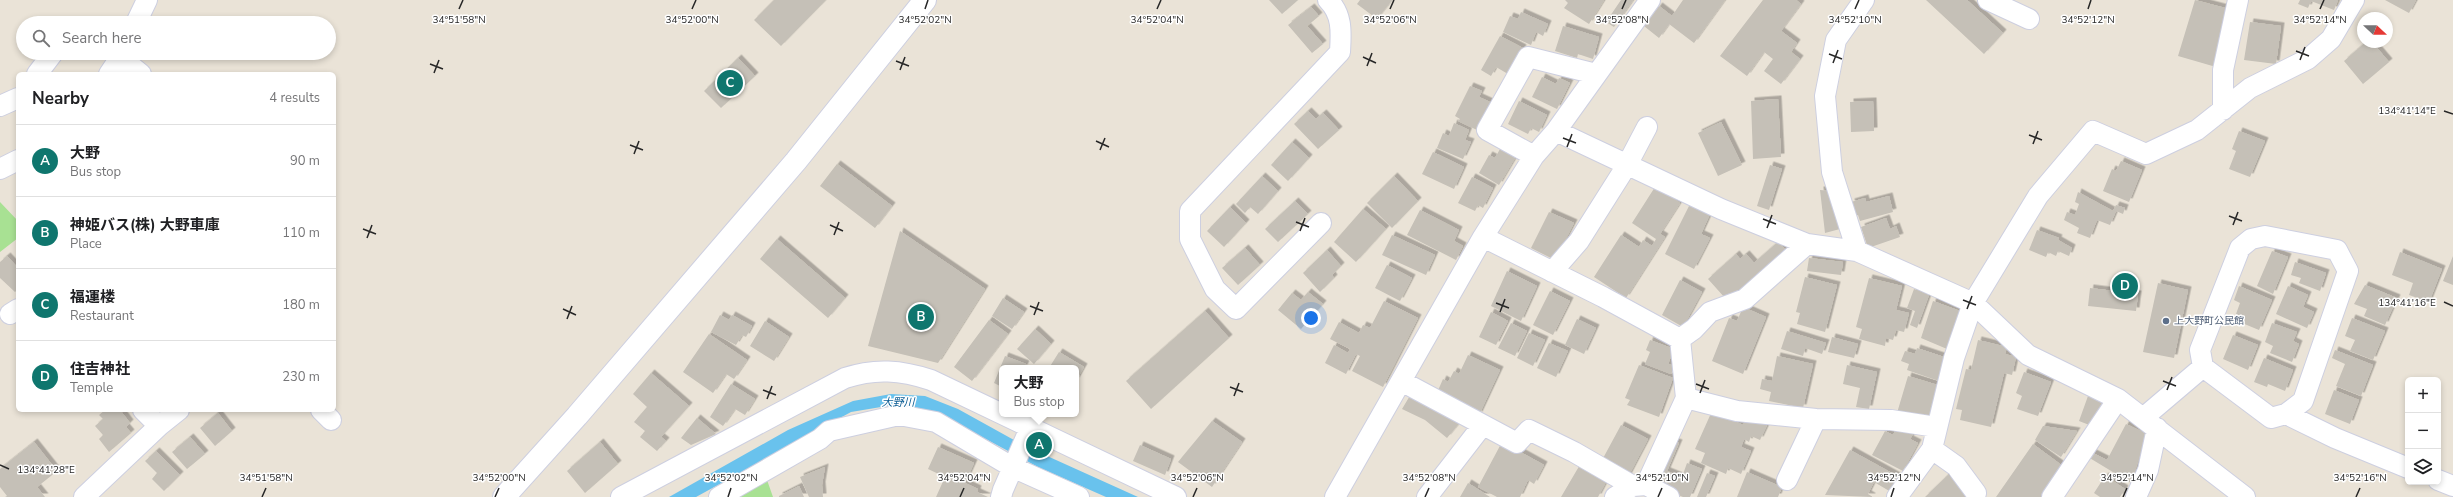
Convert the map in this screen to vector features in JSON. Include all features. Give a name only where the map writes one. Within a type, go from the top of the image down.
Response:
[{"type":"street","points":[[139,16],[147,0]]},
{"type":"street","points":[[508,496],[796,160],[925,0]]},
{"type":"street","points":[[1321,223],[1236,308],[1215,289],[1190,239],[1190,211],[1340,52],[1341,28],[1335,7],[1328,0]]},
{"type":"street","points":[[1335,497],[1483,237],[1534,156],[1556,132],[1650,0]]},
{"type":"street","points":[[1857,251],[1832,172],[1825,96],[1836,40],[1864,0]]},
{"type":"street","points":[[1988,0],[2029,19]]},
{"type":"street","points":[[2223,110],[2223,70],[2238,0]]},
{"type":"street","points":[[1897,497],[1932,449],[1936,427],[1954,358],[1973,303],[2038,196],[2093,131],[2146,154],[2197,130],[2250,88],[2308,59],[2331,38],[2354,0]]},
{"type":"street","points":[[1534,156],[1487,130],[1528,57],[1596,74]]},
{"type":"street","points":[[39,72],[48,60]]},
{"type":"street","points":[[111,72],[117,60]]},
{"type":"street","points":[[126,60],[139,72]]},
{"type":"street","points":[[0,106],[16,99]]},
{"type":"street","points":[[1552,272],[1578,241],[1628,165],[1646,127]]},
{"type":"street","points":[[1556,132],[1721,209],[1807,244],[1857,251],[1973,303],[2028,355],[2118,399],[2245,497]]},
{"type":"street","points":[[0,169],[16,161]]},
{"type":"street","points":[[2265,236],[2337,250],[2348,270],[2303,401],[2286,414],[2271,418],[2203,367],[2200,350],[2240,248],[2251,239],[2265,236]]},
{"type":"street","points":[[1483,237],[1680,339]]},
{"type":"street","points":[[1680,339],[1694,329],[1710,312],[1745,299],[1807,244]]},
{"type":"street","points":[[1615,497],[1640,485],[1686,398],[1680,339]]},
{"type":"street","points":[[2136,497],[2148,470],[2150,423],[2203,367]]},
{"type":"street","points":[[621,497],[845,378],[877,370],[912,374],[931,380],[999,413]]},
{"type":"street","points":[[1401,381],[1482,426],[1517,443],[1529,430],[1640,485],[1669,497]]},
{"type":"street","points":[[1686,398],[1737,411],[1816,419],[1891,420],[1936,427]]},
{"type":"street","points":[[2052,497],[2118,399]]},
{"type":"street","points":[[145,412],[159,426]]},
{"type":"street","points":[[84,497],[159,426],[176,412]]},
{"type":"street","points":[[2286,414],[2334,438],[2405,467]]},
{"type":"street","points":[[720,497],[820,439],[829,431],[899,415],[936,422],[1012,467],[1080,497]]},
{"type":"street","points":[[1007,417],[1176,497]]},
{"type":"street","points":[[1787,480],[1816,419]]},
{"type":"street","points":[[1427,497],[1482,426]]},
{"type":"street","points":[[1002,497],[1012,467],[1030,428]]},
{"type":"street","points":[[1932,449],[1956,466],[1976,494]]},
{"type":"street","points":[[2441,481],[2453,486]]},
{"type":"green space","points":[[0,202],[16,219],[16,240],[0,252]]},
{"type":"green space","points":[[767,480],[773,497],[737,497]]},
{"type":"water","name":"大野川","points":[[891,394],[925,396],[958,409],[1025,446],[1138,497],[1106,497],[1038,467],[935,412],[910,406],[887,406],[851,412],[696,497],[669,497],[788,430],[853,401]]},
{"type":"building","points":[[774,0],[826,0],[781,46],[754,20]]},
{"type":"building","points":[[1269,0],[1298,0],[1282,14]]},
{"type":"building","points":[[1360,0],[1392,0],[1377,19],[1357,4]]},
{"type":"building","points":[[1565,0],[1604,0],[1589,24],[1564,8],[1568,3]]},
{"type":"building","points":[[1621,0],[1633,0],[1614,27],[1606,22]]},
{"type":"building","points":[[1683,0],[1725,0],[1694,43],[1669,24],[1659,38],[1644,26],[1659,6],[1672,16]]},
{"type":"building","points":[[1763,0],[1796,0],[1801,4],[1781,31],[1797,43],[1791,52],[1800,59],[1781,84],[1764,71],[1773,59],[1764,52],[1747,76],[1720,56]]},
{"type":"building","points":[[1926,0],[1967,0],[2003,33],[1984,54]]},
{"type":"building","points":[[2195,0],[2229,9],[2216,53],[2220,55],[2216,67],[2178,56]]},
{"type":"building","points":[[2300,0],[2338,0],[2334,10],[2311,1],[2308,8],[2298,4]]},
{"type":"building","points":[[2385,0],[2416,0],[2409,13]]},
{"type":"building","points":[[1311,7],[1319,16],[1307,26],[1323,44],[1312,53],[1288,25]]},
{"type":"building","points":[[1521,12],[1548,24],[1543,36],[1536,32],[1531,45],[1503,32],[1510,16],[1518,19]]},
{"type":"building","points":[[2250,22],[2281,26],[2276,64],[2244,60]]},
{"type":"building","points":[[1563,26],[1599,37],[1593,59],[1578,54],[1577,58],[1555,51]]},
{"type":"building","points":[[1500,36],[1523,48],[1508,74],[1496,67],[1491,76],[1481,70]]},
{"type":"building","points":[[2359,48],[2377,48],[2389,62],[2363,84],[2344,61]]},
{"type":"building","points":[[738,58],[755,76],[721,108],[704,91]]},
{"type":"building","points":[[1542,77],[1556,84],[1559,78],[1570,83],[1557,109],[1532,97]]},
{"type":"building","points":[[1470,86],[1482,91],[1479,97],[1490,102],[1477,130],[1458,121],[1460,119],[1455,116]]},
{"type":"building","points":[[1778,99],[1781,157],[1753,159],[1751,101]]},
{"type":"building","points":[[1519,101],[1547,115],[1539,132],[1531,128],[1528,134],[1508,124]]},
{"type":"building","points":[[1873,101],[1874,131],[1851,132],[1850,102]]},
{"type":"building","points":[[1308,111],[1316,119],[1323,113],[1339,130],[1318,149],[1294,124]]},
{"type":"building","points":[[1721,122],[1742,165],[1718,176],[1698,133]]},
{"type":"building","points":[[1454,123],[1469,130],[1465,140],[1471,142],[1463,159],[1437,148],[1443,133],[1449,136]]},
{"type":"building","points":[[2239,131],[2265,141],[2250,177],[2229,169],[2236,151],[2232,149]]},
{"type":"building","points":[[1292,142],[1309,158],[1288,181],[1271,165]]},
{"type":"building","points":[[1500,149],[1515,158],[1499,185],[1479,173],[1489,155],[1495,158]]},
{"type":"building","points":[[1433,152],[1464,167],[1454,189],[1422,174]]},
{"type":"building","points":[[2121,161],[2142,170],[2129,202],[2103,191],[2112,169],[2116,171]]},
{"type":"building","points":[[837,164],[892,206],[875,228],[820,186]]},
{"type":"building","points":[[1770,165],[1782,169],[1769,210],[1757,206]]},
{"type":"building","points":[[1262,176],[1278,191],[1258,214],[1250,207],[1245,213],[1236,204]]},
{"type":"building","points":[[1394,176],[1418,201],[1392,228],[1367,203]]},
{"type":"building","points":[[1472,177],[1493,188],[1483,208],[1478,205],[1475,211],[1458,203]]},
{"type":"building","points":[[1655,187],[1680,203],[1660,234],[1665,237],[1626,298],[1594,277],[1621,235],[1639,247],[1643,240],[1652,246],[1656,239],[1632,223]]},
{"type":"building","points":[[1820,190],[1831,191],[1840,229],[1825,233]]},
{"type":"building","points":[[2078,192],[2113,211],[2116,205],[2125,208],[2123,214],[2116,211],[2110,225],[2097,220],[2090,238],[2077,233],[2079,228],[2064,220],[2067,212],[2075,215],[2079,204],[2075,202]]},
{"type":"building","points":[[1889,196],[1893,212],[1860,221],[1858,215],[1855,216],[1851,202],[1865,198],[1866,202]]},
{"type":"building","points":[[1295,201],[1308,214],[1278,242],[1265,229]]},
{"type":"building","points":[[1690,204],[1710,214],[1701,234],[1710,238],[1694,269],[1665,254]]},
{"type":"building","points":[[1230,207],[1246,223],[1224,247],[1207,231]]},
{"type":"building","points":[[1363,209],[1386,229],[1356,262],[1334,242]]},
{"type":"building","points":[[1420,210],[1459,230],[1454,241],[1463,246],[1456,260],[1407,235]]},
{"type":"building","points":[[1549,212],[1574,223],[1555,260],[1531,248]]},
{"type":"building","points":[[1886,218],[1890,229],[1896,226],[1900,237],[1868,248],[1861,227]]},
{"type":"building","points":[[2037,230],[2059,238],[2058,240],[2072,248],[2069,256],[2058,251],[2056,256],[2048,252],[2046,257],[2029,250]]},
{"type":"building","points":[[900,231],[985,289],[938,363],[868,346]]},
{"type":"building","points":[[1392,235],[1435,255],[1426,275],[1382,255]]},
{"type":"building","points":[[777,239],[845,298],[828,318],[760,259]]},
{"type":"building","points":[[1778,242],[1788,252],[1734,299],[1729,294],[1725,298],[1708,279],[1736,254],[1740,259],[1746,254],[1754,263]]},
{"type":"building","points":[[1245,248],[1260,265],[1238,285],[1222,268]]},
{"type":"building","points":[[1327,250],[1341,266],[1332,275],[1334,278],[1320,292],[1303,273]]},
{"type":"building","points":[[2272,251],[2288,257],[2273,294],[2257,286]]},
{"type":"building","points":[[2400,252],[2442,269],[2429,302],[2409,295],[2413,283],[2392,275]]},
{"type":"building","points":[[7,256],[16,266],[15,292],[0,278],[0,262]]},
{"type":"building","points":[[2453,256],[2453,285],[2443,281]]},
{"type":"building","points":[[1809,258],[1843,262],[1841,275],[1807,271]]},
{"type":"building","points":[[2295,262],[2326,273],[2320,291],[2299,283],[2301,278],[2291,275]]},
{"type":"building","points":[[1387,265],[1412,278],[1400,301],[1375,288]]},
{"type":"building","points":[[1507,271],[1537,286],[1521,321],[1491,306]]},
{"type":"building","points":[[1805,277],[1837,285],[1825,332],[1797,324],[1800,313],[1796,312]]},
{"type":"building","points":[[1869,278],[1902,286],[1896,310],[1909,313],[1904,332],[1896,330],[1893,340],[1886,338],[1885,346],[1859,339],[1862,329],[1856,327]]},
{"type":"building","points":[[1680,280],[1702,292],[1683,327],[1662,315]]},
{"type":"building","name":"上大野町公民館","points":[[2158,283],[2188,290],[2174,358],[2143,352]]},
{"type":"building","points":[[2365,285],[2397,298],[2385,325],[2364,316],[2367,309],[2354,304]]},
{"type":"building","points":[[2239,286],[2272,300],[2259,330],[2242,323],[2244,318],[2236,314],[2240,303],[2234,300]]},
{"type":"building","points":[[2288,286],[2308,295],[2303,307],[2314,312],[2307,328],[2276,314]]},
{"type":"building","points":[[2090,288],[2138,294],[2136,311],[2088,306]]},
{"type":"building","points":[[1914,289],[1929,295],[1917,328],[1910,325],[1915,311],[1907,308]]},
{"type":"building","points":[[1550,291],[1570,301],[1553,335],[1533,325]]},
{"type":"building","points":[[1308,292],[1323,304],[1301,329],[1278,310],[1292,293],[1301,300]]},
{"type":"building","points":[[1003,298],[1024,312],[1012,329],[992,316]]},
{"type":"building","points":[[1384,301],[1418,318],[1383,387],[1352,371],[1360,356],[1356,354],[1346,374],[1325,363],[1334,345],[1348,353],[1350,349],[1330,339],[1339,322],[1359,333],[1363,325],[1370,328]]},
{"type":"building","points":[[1933,301],[1960,311],[1947,349],[1921,338]]},
{"type":"building","points":[[1743,307],[1766,317],[1743,374],[1712,361],[1729,318],[1737,321]]},
{"type":"building","points":[[1205,311],[1229,338],[1151,409],[1126,381]]},
{"type":"building","points":[[1491,312],[1508,321],[1496,345],[1479,337]]},
{"type":"building","points":[[720,315],[729,320],[732,315],[752,326],[746,337],[742,335],[736,345],[711,332]]},
{"type":"building","points":[[2352,318],[2385,331],[2373,360],[2350,351],[2355,340],[2345,336]]},
{"type":"building","points":[[1577,319],[1596,328],[1584,354],[1565,345]]},
{"type":"building","points":[[989,320],[1008,334],[972,381],[954,367]]},
{"type":"building","points":[[765,321],[789,337],[774,361],[750,346]]},
{"type":"building","points":[[1511,323],[1527,331],[1515,356],[1498,348]]},
{"type":"building","points":[[2272,323],[2297,332],[2293,341],[2299,344],[2292,362],[2270,353],[2273,346],[2265,342]]},
{"type":"building","points":[[1035,329],[1051,344],[1034,364],[1017,349]]},
{"type":"building","points":[[1787,331],[1826,343],[1822,354],[1805,348],[1803,356],[1781,349]]},
{"type":"building","points":[[1529,333],[1545,340],[1533,366],[1517,358]]},
{"type":"building","points":[[709,334],[747,360],[734,379],[726,374],[713,393],[683,372]]},
{"type":"building","points":[[2233,335],[2258,345],[2248,370],[2223,359]]},
{"type":"building","points":[[1832,337],[1858,344],[1854,358],[1828,352]]},
{"type":"building","points":[[1650,340],[1674,349],[1668,364],[1675,366],[1671,374],[1645,364],[1650,352],[1646,350]]},
{"type":"building","points":[[1978,340],[2007,347],[2005,354],[2016,357],[2012,375],[2004,373],[1991,427],[1960,420],[1962,410],[1956,409],[1966,369],[1971,370]]},
{"type":"building","points":[[1549,343],[1568,351],[1556,377],[1537,368]]},
{"type":"building","points":[[1917,348],[1947,358],[1939,381],[1907,370],[1909,364],[1901,361],[1905,351],[1915,354]]},
{"type":"building","points":[[2335,350],[2373,365],[2361,396],[2336,386],[2345,364],[2332,358]]},
{"type":"building","points":[[1059,352],[1084,367],[1079,376],[1079,365],[1051,365]]},
{"type":"building","points":[[1468,355],[1500,370],[1479,415],[1436,395],[1443,379],[1448,382],[1454,371],[1459,374]]},
{"type":"building","points":[[1005,356],[1026,364],[1026,365],[1001,365]]},
{"type":"building","points":[[1777,356],[1813,364],[1803,408],[1769,401],[1771,392],[1760,389],[1762,379],[1772,381]]},
{"type":"building","points":[[2264,358],[2293,370],[2285,391],[2268,384],[2267,387],[2254,382]]},
{"type":"building","points":[[1639,365],[1673,378],[1659,417],[1627,405],[1630,400],[1625,398]]},
{"type":"building","points":[[1847,365],[1877,372],[1869,409],[1856,407],[1860,388],[1843,384]]},
{"type":"building","points":[[999,371],[999,386],[994,383]]},
{"type":"building","points":[[2024,372],[2051,382],[2038,416],[2017,409],[2022,396],[2016,393]]},
{"type":"building","points":[[651,373],[689,406],[661,437],[666,441],[657,451],[640,437],[645,431],[634,422],[647,407],[633,394]]},
{"type":"building","points":[[1908,376],[1941,386],[1931,423],[1897,413]]},
{"type":"building","points":[[731,384],[755,399],[745,415],[735,409],[723,426],[710,417]]},
{"type":"building","points":[[2334,390],[2359,400],[2350,424],[2325,414]]},
{"type":"building","points":[[1411,394],[1461,421],[1447,438],[1425,420],[1402,409]]},
{"type":"building","points":[[2088,396],[2104,403],[2097,428],[2079,421]]},
{"type":"building","points":[[1712,411],[1743,425],[1747,418],[1768,423],[1760,440],[1751,436],[1749,442],[1744,439],[1741,447],[1751,451],[1741,474],[1728,468],[1726,474],[1701,463],[1705,453],[1695,449]]},
{"type":"building","points":[[103,412],[122,412],[130,423],[126,427],[131,433],[109,452],[99,439],[103,435],[95,426],[103,419],[99,415]]},
{"type":"building","points":[[218,413],[232,431],[215,446],[200,428]]},
{"type":"building","points":[[697,418],[716,434],[691,445],[681,438]]},
{"type":"building","points":[[1212,421],[1242,442],[1212,487],[1178,462]]},
{"type":"building","points":[[2126,424],[2147,434],[2131,483],[2088,457],[2091,452],[2107,460]]},
{"type":"building","points":[[1621,425],[1648,439],[1628,477],[1601,462]]},
{"type":"building","points":[[1898,426],[1913,434],[1910,439],[1918,443],[1903,471],[1872,455],[1885,431],[1893,435]]},
{"type":"building","points":[[2043,426],[2077,431],[2061,457],[2035,440]]},
{"type":"building","points":[[190,437],[205,454],[187,469],[172,452]]},
{"type":"building","points":[[1672,441],[1679,443],[1667,471],[1682,477],[1687,463],[1702,469],[1690,497],[1683,497],[1653,484]]},
{"type":"building","points":[[34,442],[57,471],[37,487],[45,497],[5,497],[7,496],[0,487],[0,469]]},
{"type":"building","points":[[600,442],[618,464],[585,493],[567,471]]},
{"type":"building","points":[[1502,442],[1544,465],[1534,484],[1528,480],[1520,497],[1497,497],[1478,487]]},
{"type":"building","points":[[2033,444],[2064,467],[2042,497],[1996,497]]},
{"type":"building","points":[[1140,445],[1171,459],[1165,475],[1133,461]]},
{"type":"building","points":[[938,447],[974,463],[965,483],[978,489],[977,492],[988,497],[936,497],[945,477],[928,469]]},
{"type":"building","points":[[1850,450],[1899,477],[1891,492],[1874,482],[1868,494],[1873,497],[1825,495]]},
{"type":"building","points":[[156,451],[180,475],[164,491],[152,479],[157,473],[145,461]]},
{"type":"building","points":[[1581,463],[1608,478],[1598,497],[1561,497]]},
{"type":"building","points":[[825,467],[822,485],[823,497],[809,497],[800,477]]},
{"type":"building","points":[[1747,472],[1782,487],[1778,497],[1737,497]]},
{"type":"building","points":[[1707,473],[1715,476],[1706,497],[1697,497]]},
{"type":"building","points":[[1948,475],[1969,497],[1925,497]]},
{"type":"building","points":[[2105,476],[2125,489],[2120,497],[2100,497],[2094,493]]},
{"type":"building","points":[[1468,483],[1490,497],[1460,497]]},
{"type":"building","points":[[799,486],[804,497],[779,497],[779,496]]},
{"type":"place","name":"福運楼","points":[[730,83]]},
{"type":"place","name":"住吉神社","points":[[2125,286]]},
{"type":"place","name":"神姫バス(株) 大野車庫","points":[[921,317]]},
{"type":"place","name":"上大野町公民館","points":[[2166,321]]},
{"type":"place","name":"大野","points":[[1039,445]]}]
